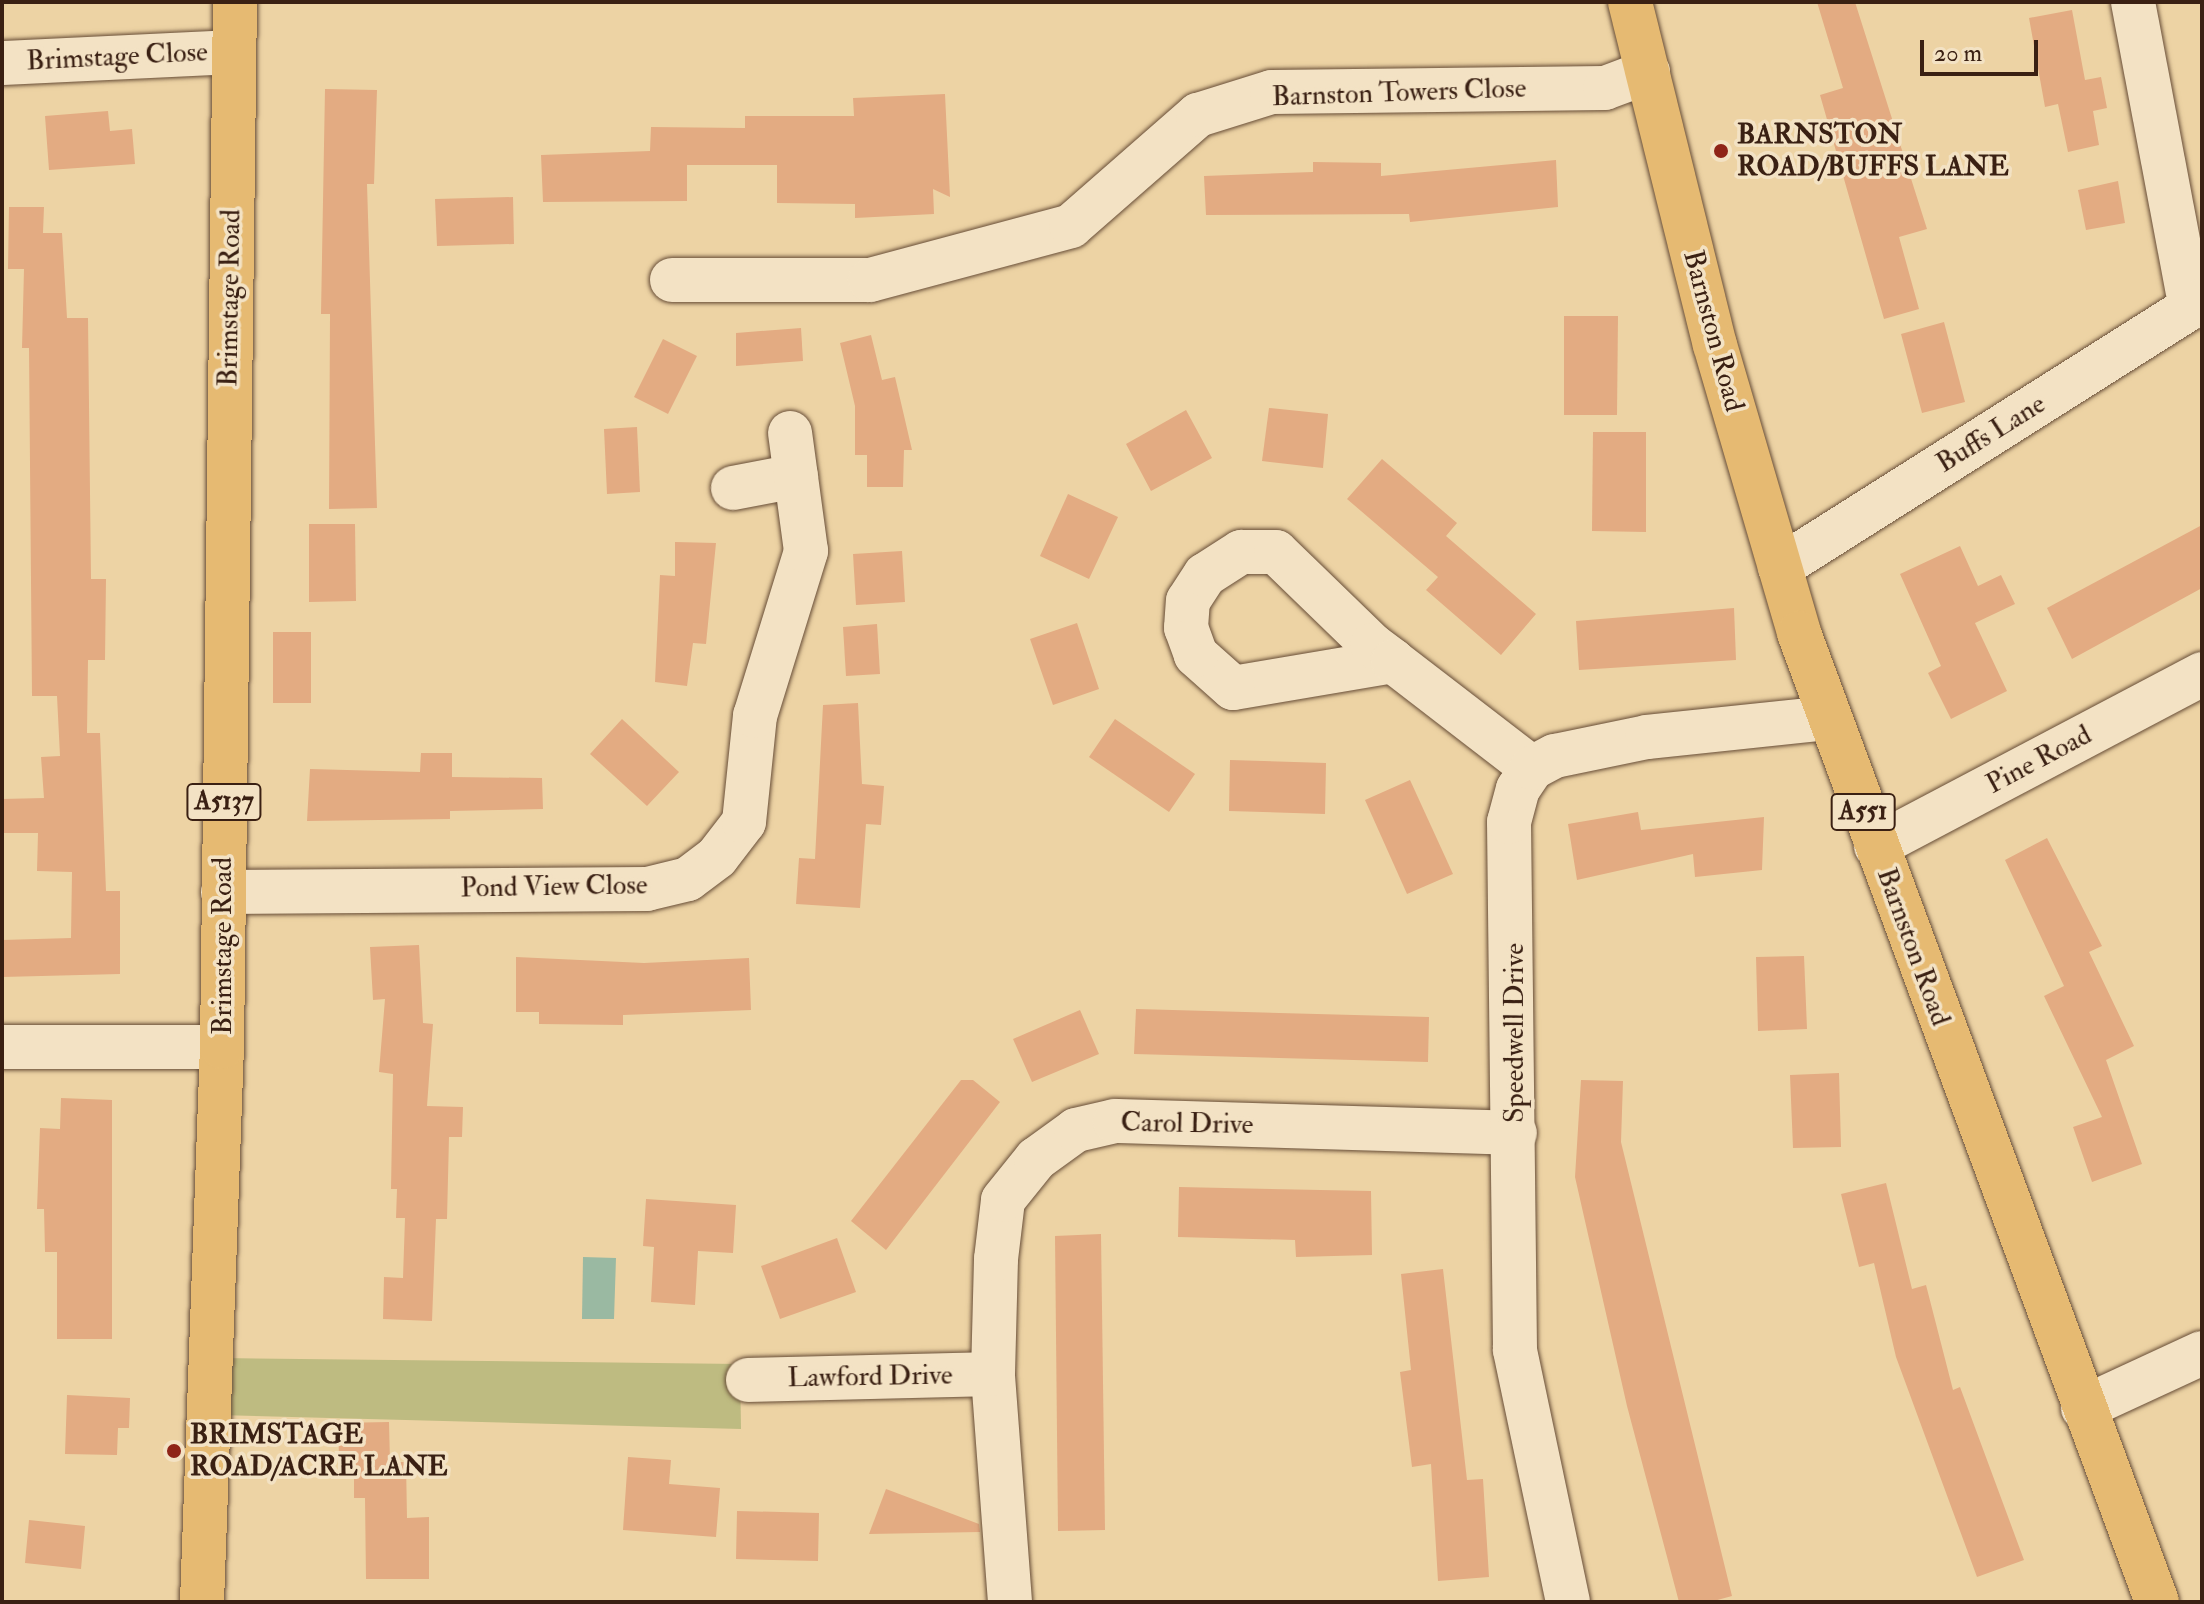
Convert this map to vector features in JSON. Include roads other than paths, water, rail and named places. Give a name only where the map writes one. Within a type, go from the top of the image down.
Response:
[{"type":"main road","name":"Brimstage Road","points":[[202,1602],[222,1047],[235,2]]},
{"type":"main road","name":"Barnston Road","points":[[1630,2],[1715,345],[1780,567],[1829,718],[2157,1602]]},
{"type":"street","points":[[2133,2],[2197,304]]},
{"type":"street","name":"Brimstage Close","points":[[2,63],[233,52]]},
{"type":"street","name":"Barnston Towers Close","points":[[672,280],[870,280],[1071,226],[1198,115],[1272,92],[1605,88],[1648,72]]},
{"type":"street","name":"Buffs Lane","points":[[1780,567],[2197,304]]},
{"type":"street","name":"Pond View Close","points":[[223,892],[647,889],[688,879],[744,822],[755,716],[806,551],[790,433]]},
{"type":"street","points":[[733,488],[796,476]]},
{"type":"street","points":[[1393,661],[1532,768],[1555,756],[1647,737],[1829,718]]},
{"type":"street","name":"Pine Road","points":[[1876,846],[2202,674]]},
{"type":"street","name":"Speedwell Drive","points":[[1532,768],[1509,822],[1515,1133],[1515,1350],[1568,1602]]},
{"type":"street","points":[[2,1047],[222,1047]]},
{"type":"street","name":"Carol Drive","points":[[1010,1602],[993,1374],[1003,1200],[1036,1159],[1076,1130],[1115,1121],[1515,1133]]},
{"type":"street","points":[[2083,1408],[2202,1353]]},
{"type":"street","name":"Lawford Drive","points":[[748,1380],[993,1374]]},
{"type":"place","name":"BARNSTON ROAD/BUFFS LANE","points":[[1721,151]]},
{"type":"place","name":"BRIMSTAGE ROAD/ACRE LANE","points":[[174,1451]]}]
